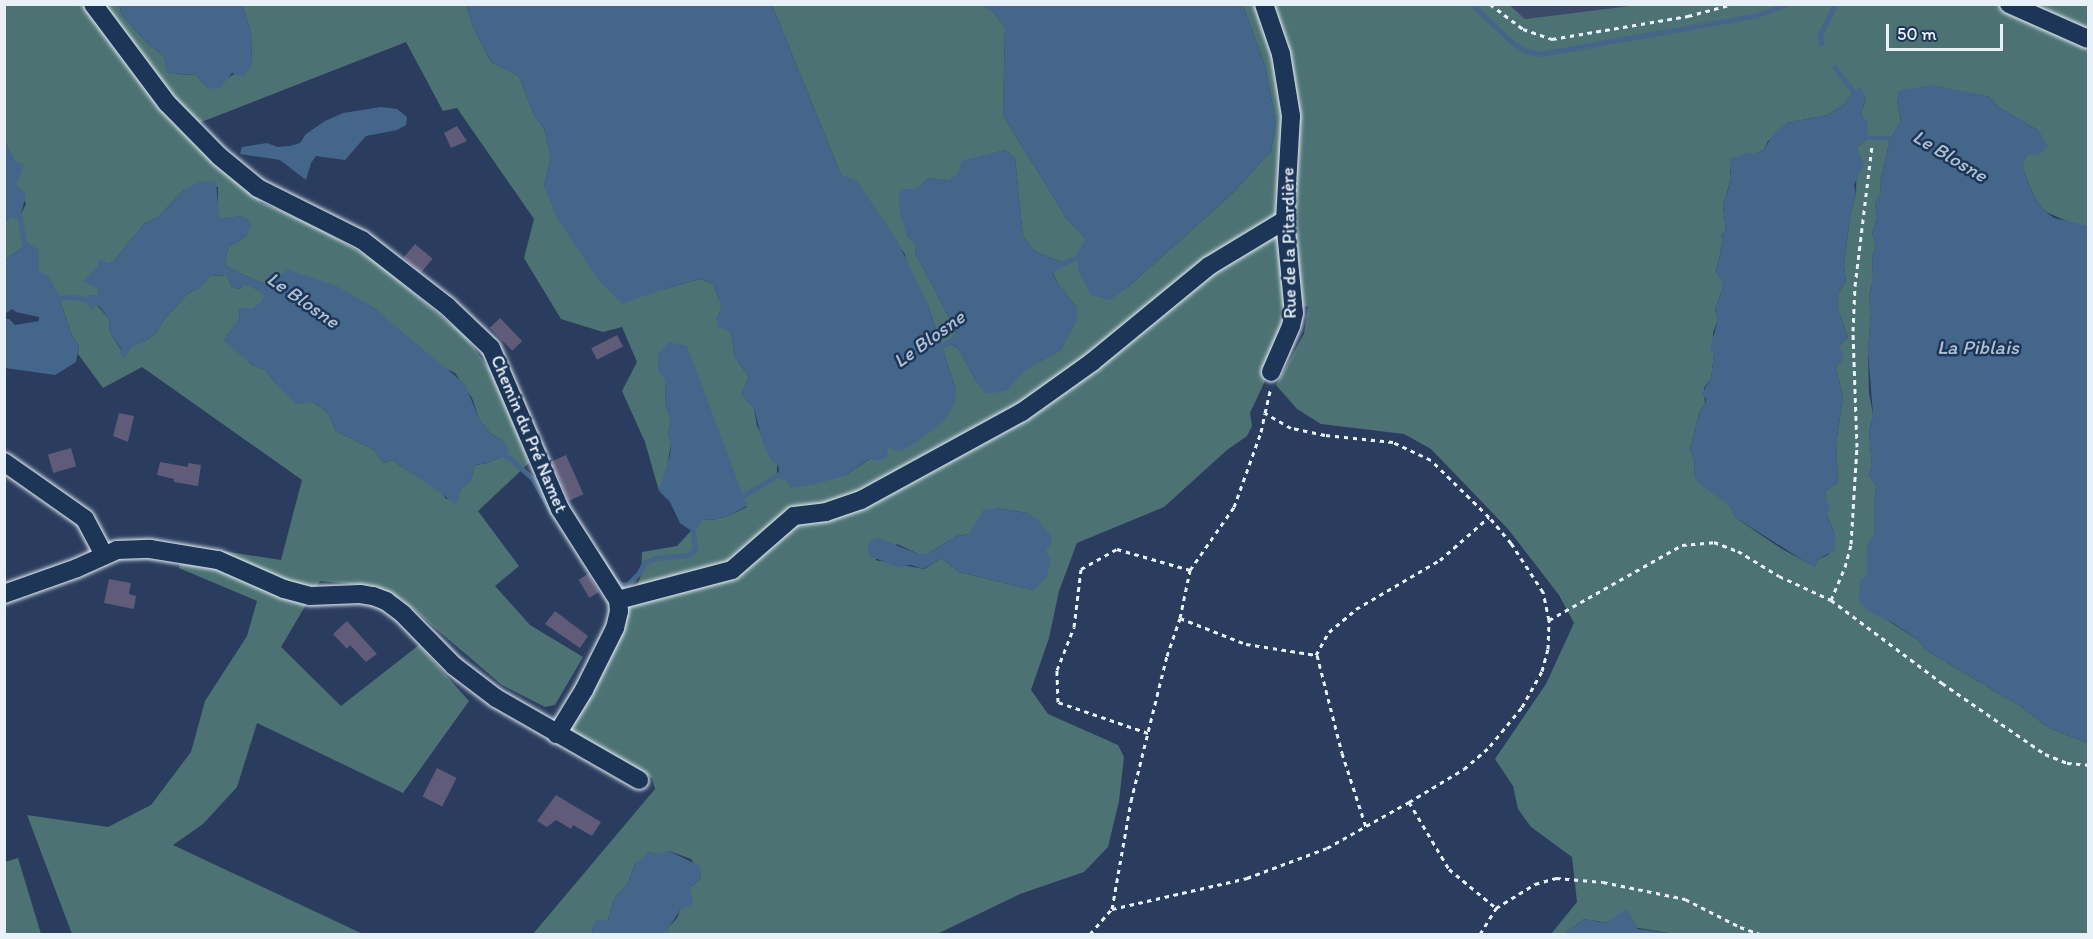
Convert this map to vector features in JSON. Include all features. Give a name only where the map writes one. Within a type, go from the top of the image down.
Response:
[{"type":"street","name":"Chemin du Pré Namet","points":[[93,4],[167,103],[219,156],[258,189],[362,240],[448,307],[491,348],[560,510],[618,600]]},
{"type":"street","name":"Rue de la Pitardière","points":[[1264,4],[1281,54],[1291,116],[1286,171],[1285,220],[1294,313],[1291,326],[1271,372]]},
{"type":"street","points":[[2009,4],[2088,39]]},
{"type":"street","points":[[557,734],[584,690],[615,628],[619,611],[618,600],[732,570],[794,516],[807,512],[826,512],[861,500],[1022,412],[1092,362],[1209,266],[1285,220]]},
{"type":"street","points":[[4,462],[85,519],[104,555]]},
{"type":"street","points":[[4,594],[77,568],[104,555],[132,549],[180,552],[218,560],[284,589],[310,596],[360,594],[386,601],[474,683],[557,734],[639,780]]},
{"type":"path","points":[[1490,4],[1522,29],[1552,39],[1688,16],[1733,4]]},
{"type":"path","points":[[1832,600],[1851,544],[1857,447],[1855,286],[1872,146]]},
{"type":"path","points":[[1090,934],[1112,909],[1131,801],[1167,656],[1180,618],[1190,570],[1234,507],[1261,432],[1271,391],[1271,372]]},
{"type":"path","points":[[1112,909],[1247,878],[1327,848],[1366,827],[1464,769],[1491,746],[1522,707],[1542,671],[1548,649],[1549,620],[1543,592],[1511,543],[1489,517],[1431,460],[1393,442],[1325,435],[1291,428],[1265,413]]},
{"type":"path","points":[[1366,827],[1342,753],[1316,655],[1329,632],[1356,609],[1440,560],[1489,517]]},
{"type":"path","points":[[1549,620],[1682,545],[1714,542],[1738,551],[1779,576],[1832,600],[1942,683],[2045,754],[2067,763],[2088,765]]},
{"type":"path","points":[[1148,733],[1058,702],[1057,670],[1074,627],[1081,569],[1118,549],[1190,570]]},
{"type":"path","points":[[1180,618],[1246,644],[1316,655]]},
{"type":"path","points":[[1409,802],[1449,869],[1496,908]]},
{"type":"path","points":[[1480,934],[1496,908],[1535,884],[1556,878],[1603,882],[1684,899],[1740,927],[1761,934]]},
{"type":"shaded area","points":[[1508,5],[1647,5],[1525,19]]},
{"type":"green space","points":[[982,4],[993,12],[1005,27],[1003,115],[1067,219],[1086,239],[1110,299],[1128,287],[1233,193],[1271,151],[1276,123],[1265,66],[1243,5],[1508,4],[1525,19],[1647,4],[2088,5],[2088,226],[2073,224],[2046,212],[2034,197],[2022,166],[2039,131],[2000,108],[1988,96],[1897,101],[1901,121],[1890,140],[1880,182],[1881,193],[1875,204],[1877,218],[1872,233],[1876,247],[1872,257],[1873,278],[1869,296],[1871,312],[1868,352],[1869,393],[1873,414],[1869,433],[1872,467],[1869,475],[1877,487],[1874,500],[1874,536],[1867,547],[1867,576],[1881,616],[1918,640],[1926,650],[2020,706],[2049,728],[2088,743],[2088,934],[1675,934],[1584,919],[1564,934],[1551,934],[1577,902],[1572,857],[1531,827],[1518,809],[1513,786],[1495,759],[1546,684],[1574,623],[1559,595],[1508,529],[1431,449],[1404,434],[1321,424],[1297,409],[1276,385],[1304,334],[1308,306],[1286,311],[1264,383],[1250,413],[1252,426],[1247,436],[1227,450],[1164,507],[1077,543],[1059,591],[1049,638],[1031,690],[1048,714],[1118,745],[1124,757],[1119,801],[1108,847],[1084,872],[1020,894],[937,934],[669,934],[669,927],[677,918],[690,887],[701,879],[700,872],[691,859],[669,851],[635,864],[628,883],[614,899],[608,920],[592,928],[593,934],[533,934],[655,789],[652,778],[568,732],[630,607],[641,575],[642,552],[677,546],[702,519],[712,520],[728,516],[747,507],[666,381],[665,402],[671,421],[668,434],[671,443],[666,474],[659,491],[645,442],[622,391],[637,362],[622,327],[603,332],[561,319],[524,258],[534,219],[457,108],[443,111],[406,42],[186,128],[262,203],[311,224],[374,260],[466,337],[493,374],[529,463],[478,511],[519,566],[495,586],[530,625],[583,657],[555,705],[545,707],[502,685],[401,599],[372,586],[320,581],[281,647],[341,706],[419,645],[469,701],[403,793],[257,723],[237,787],[203,824],[173,845],[363,934],[72,934],[27,815],[108,827],[151,805],[191,752],[205,701],[247,636],[257,601],[179,568],[184,545],[281,560],[302,480],[142,367],[103,388],[78,354],[79,346],[72,336],[59,297],[39,271],[28,243],[5,260],[5,224],[9,217],[20,216],[26,204],[16,185],[14,161],[5,142],[4,5],[120,5],[121,14],[149,45],[163,55],[176,74],[196,75],[208,88],[252,65],[251,31],[242,5],[466,5],[473,26],[491,62],[519,76],[535,117],[544,128],[551,158],[544,186],[663,289],[701,279],[713,284],[722,306],[717,319],[731,332],[735,357],[749,377],[742,394],[754,408],[757,426],[777,464],[777,473],[844,476],[888,447],[893,447],[956,390],[928,305],[906,264],[905,254],[841,175],[772,5]],"holes":[[[1855,90],[1866,98],[1861,114],[1866,140],[1857,147],[1856,194],[1850,216],[1844,266],[1846,281],[1839,292],[1839,312],[1848,337],[1839,346],[1836,369],[1843,397],[1836,444],[1838,482],[1826,491],[1825,499],[1827,515],[1835,534],[1828,555],[1817,560],[1815,567],[1782,549],[1736,518],[1730,506],[1695,477],[1694,459],[1690,449],[1700,410],[1705,405],[1704,388],[1711,379],[1714,354],[1713,333],[1718,320],[1715,310],[1724,284],[1716,271],[1723,242],[1721,235],[1726,231],[1723,206],[1731,179],[1730,170],[1747,153],[1758,153],[1764,150],[1768,141],[1787,123],[1828,115],[1846,103]],[[1005,150],[1015,158],[1023,237],[1036,252],[1061,262],[1053,273],[1058,284],[1077,308],[1062,349],[1025,370],[1005,391],[976,381],[959,349],[950,344],[956,333],[954,327],[915,252],[917,246],[907,235],[904,189],[916,189],[929,178],[948,181],[994,153]],[[218,187],[218,216],[223,219],[241,216],[247,236],[228,247],[225,264],[229,268],[270,287],[277,276],[282,275],[371,306],[439,365],[455,373],[472,398],[479,419],[491,434],[504,441],[503,456],[488,463],[475,465],[471,480],[462,487],[458,495],[446,499],[442,493],[392,460],[384,463],[374,450],[336,431],[328,413],[313,402],[275,383],[266,370],[252,365],[226,335],[233,331],[239,319],[240,308],[254,308],[263,301],[265,295],[251,286],[242,286],[239,289],[232,287],[227,275],[210,276],[198,289],[188,293],[163,321],[157,332],[145,341],[121,350],[110,332],[109,319],[97,305],[99,289],[89,277],[97,268],[113,262],[144,224],[158,217],[185,189]],[[997,508],[1027,513],[1034,590],[959,572],[941,558],[924,569],[875,560],[897,544],[918,554],[927,554],[957,536],[969,534]]]},
{"type":"green space","points":[[18,858],[41,934],[5,934],[5,862]]},
{"type":"water","points":[[120,5],[242,5],[251,31],[252,65],[243,77],[232,73],[219,89],[208,88],[196,75],[167,73],[163,55],[149,45],[121,14]]},
{"type":"water","points":[[466,5],[772,5],[841,175],[857,181],[898,242],[928,305],[956,390],[954,405],[943,422],[915,443],[899,451],[888,447],[887,457],[879,461],[869,459],[844,476],[791,488],[787,481],[778,478],[779,469],[777,464],[772,462],[763,444],[754,408],[742,394],[749,377],[735,357],[731,332],[718,327],[717,319],[722,306],[713,284],[701,279],[663,289],[622,304],[599,281],[557,218],[544,186],[551,158],[544,128],[535,117],[519,76],[491,62],[473,26]]},
{"type":"water","points":[[982,5],[1243,5],[1265,66],[1276,123],[1271,151],[1233,193],[1128,287],[1110,300],[1091,295],[1079,272],[1077,254],[1086,239],[1067,219],[1003,115],[1005,27],[993,12]]},
{"type":"water","name":"La Piblais","points":[[1932,85],[1988,96],[2000,108],[2039,131],[2048,146],[2040,154],[2028,155],[2022,166],[2034,197],[2054,218],[2088,226],[2088,743],[2049,728],[2020,706],[1926,650],[1918,640],[1893,623],[1867,610],[1859,601],[1860,580],[1867,575],[1867,547],[1874,536],[1874,500],[1877,487],[1869,475],[1872,467],[1869,433],[1873,414],[1868,352],[1871,312],[1869,296],[1873,278],[1872,257],[1876,247],[1872,233],[1877,218],[1875,204],[1881,193],[1880,182],[1890,140],[1901,121],[1897,101],[1898,91]]},
{"type":"water","points":[[1861,88],[1866,98],[1861,114],[1868,123],[1866,140],[1857,147],[1864,164],[1854,185],[1856,194],[1850,216],[1844,266],[1846,281],[1839,292],[1839,312],[1848,337],[1839,346],[1844,358],[1836,369],[1843,397],[1836,444],[1838,482],[1826,491],[1825,499],[1830,506],[1827,515],[1835,534],[1835,550],[1817,560],[1815,568],[1736,518],[1730,506],[1701,485],[1695,477],[1694,459],[1690,449],[1700,410],[1705,405],[1706,399],[1702,393],[1711,379],[1714,354],[1710,349],[1718,320],[1715,310],[1724,284],[1716,271],[1723,243],[1721,235],[1726,231],[1723,206],[1731,180],[1730,159],[1764,150],[1773,134],[1787,123],[1828,115],[1846,103],[1855,90]]},
{"type":"water","points":[[381,107],[397,109],[407,117],[406,125],[397,130],[366,136],[345,160],[316,156],[311,163],[306,180],[280,160],[240,154],[242,147],[267,143],[278,147],[300,143],[306,134],[325,121],[343,113]]},
{"type":"water","points":[[5,142],[14,161],[24,165],[16,185],[26,195],[21,214],[17,219],[9,217],[5,224]]},
{"type":"water","points":[[1005,150],[1015,158],[1023,237],[1036,252],[1061,262],[1061,267],[1053,274],[1077,308],[1077,320],[1062,349],[1026,370],[1005,391],[986,394],[976,381],[959,349],[950,344],[950,339],[956,333],[954,327],[915,252],[917,246],[907,235],[900,212],[899,194],[904,189],[916,189],[929,178],[948,181],[959,173],[961,161]]},
{"type":"water","points":[[202,181],[216,182],[219,216],[223,219],[240,216],[247,219],[251,225],[247,236],[228,247],[225,264],[229,268],[270,287],[270,274],[277,276],[288,270],[336,286],[371,306],[465,384],[479,419],[491,434],[504,441],[509,453],[488,463],[475,465],[471,480],[462,487],[456,504],[392,460],[384,463],[374,450],[336,431],[328,413],[313,402],[296,404],[275,383],[266,370],[252,365],[223,340],[239,319],[240,308],[254,308],[263,301],[264,295],[251,286],[242,286],[239,289],[232,287],[227,275],[210,276],[198,289],[188,293],[163,321],[157,332],[131,347],[125,358],[120,354],[121,349],[110,332],[109,319],[97,305],[91,309],[86,300],[89,295],[98,295],[99,289],[83,281],[97,268],[99,259],[108,263],[113,262],[144,224],[158,217],[185,189]]},
{"type":"water","points":[[28,243],[39,250],[39,271],[48,276],[57,291],[72,336],[79,346],[76,362],[55,375],[5,368],[5,319],[9,319],[15,325],[39,321],[39,317],[12,309],[5,314],[5,260]]},
{"type":"water","points":[[669,342],[687,346],[747,506],[728,516],[712,520],[702,519],[698,527],[690,530],[680,523],[670,502],[659,491],[670,455],[671,443],[668,434],[671,421],[665,402],[666,381],[658,371],[658,355]]},
{"type":"water","points":[[997,508],[1027,513],[1037,519],[1051,536],[1052,542],[1046,550],[1051,560],[1047,576],[1034,590],[959,572],[941,558],[923,569],[911,565],[897,567],[870,556],[867,548],[870,541],[878,538],[918,554],[927,554],[957,536],[969,534],[983,510]]},
{"type":"water","points":[[650,851],[657,854],[669,851],[700,866],[701,879],[690,887],[693,903],[681,909],[669,927],[669,934],[593,934],[592,928],[597,920],[608,920],[614,899],[628,883],[635,864]]},
{"type":"water","points":[[1627,909],[1638,929],[1675,934],[1564,934],[1584,919],[1606,923]]},
{"type":"building","points":[[457,126],[467,141],[451,148],[444,133]]},
{"type":"building","points":[[415,244],[433,259],[421,273],[403,258]]},
{"type":"building","points":[[500,318],[522,341],[512,351],[490,328]]},
{"type":"building","points":[[617,335],[623,347],[597,360],[591,348]]},
{"type":"building","points":[[119,413],[134,416],[128,442],[113,436]]},
{"type":"building","points":[[71,448],[76,466],[53,473],[48,455]]},
{"type":"building","points":[[566,455],[583,494],[569,501],[551,462]]},
{"type":"building","points":[[160,462],[188,467],[188,463],[201,465],[198,486],[174,482],[174,479],[157,475]]},
{"type":"building","points":[[588,574],[599,592],[589,598],[579,580]]},
{"type":"building","points":[[109,579],[131,583],[129,594],[136,596],[134,609],[104,603]]},
{"type":"building","points":[[555,611],[588,636],[580,648],[545,624]]},
{"type":"building","points":[[347,621],[377,654],[366,662],[350,645],[347,649],[333,634]]},
{"type":"building","points":[[437,768],[457,778],[442,806],[422,797]]},
{"type":"building","points":[[556,795],[601,822],[592,836],[573,825],[571,829],[556,820],[547,827],[537,821]]},
{"type":"waterway","name":"Le Blosne","points":[[1472,4],[1512,42],[1526,51],[1540,54],[1758,15],[1787,4]]},
{"type":"waterway","name":"Le Blosne","points":[[1821,44],[1820,35],[1835,4]]},
{"type":"waterway","name":"Le Blosne","points":[[1835,67],[1856,95]]},
{"type":"waterway","name":"Le Blosne","points":[[1863,138],[1890,138],[1896,141]]},
{"type":"waterway","name":"Le Blosne","points":[[17,213],[20,216],[26,251]]},
{"type":"waterway","name":"Le Blosne","points":[[1056,266],[1081,256]]},
{"type":"waterway","name":"Le Blosne","points":[[55,298],[75,297],[91,300]]},
{"type":"waterway","name":"Le Blosne","points":[[938,348],[954,339]]},
{"type":"waterway","name":"Le Blosne","points":[[498,453],[510,458],[533,479],[552,512]]},
{"type":"waterway","name":"Le Blosne","points":[[739,498],[781,473]]},
{"type":"waterway","name":"Le Blosne","points":[[599,554],[615,580],[622,585],[628,584],[639,573],[644,563],[655,558],[688,555],[695,550],[692,524]]}]
